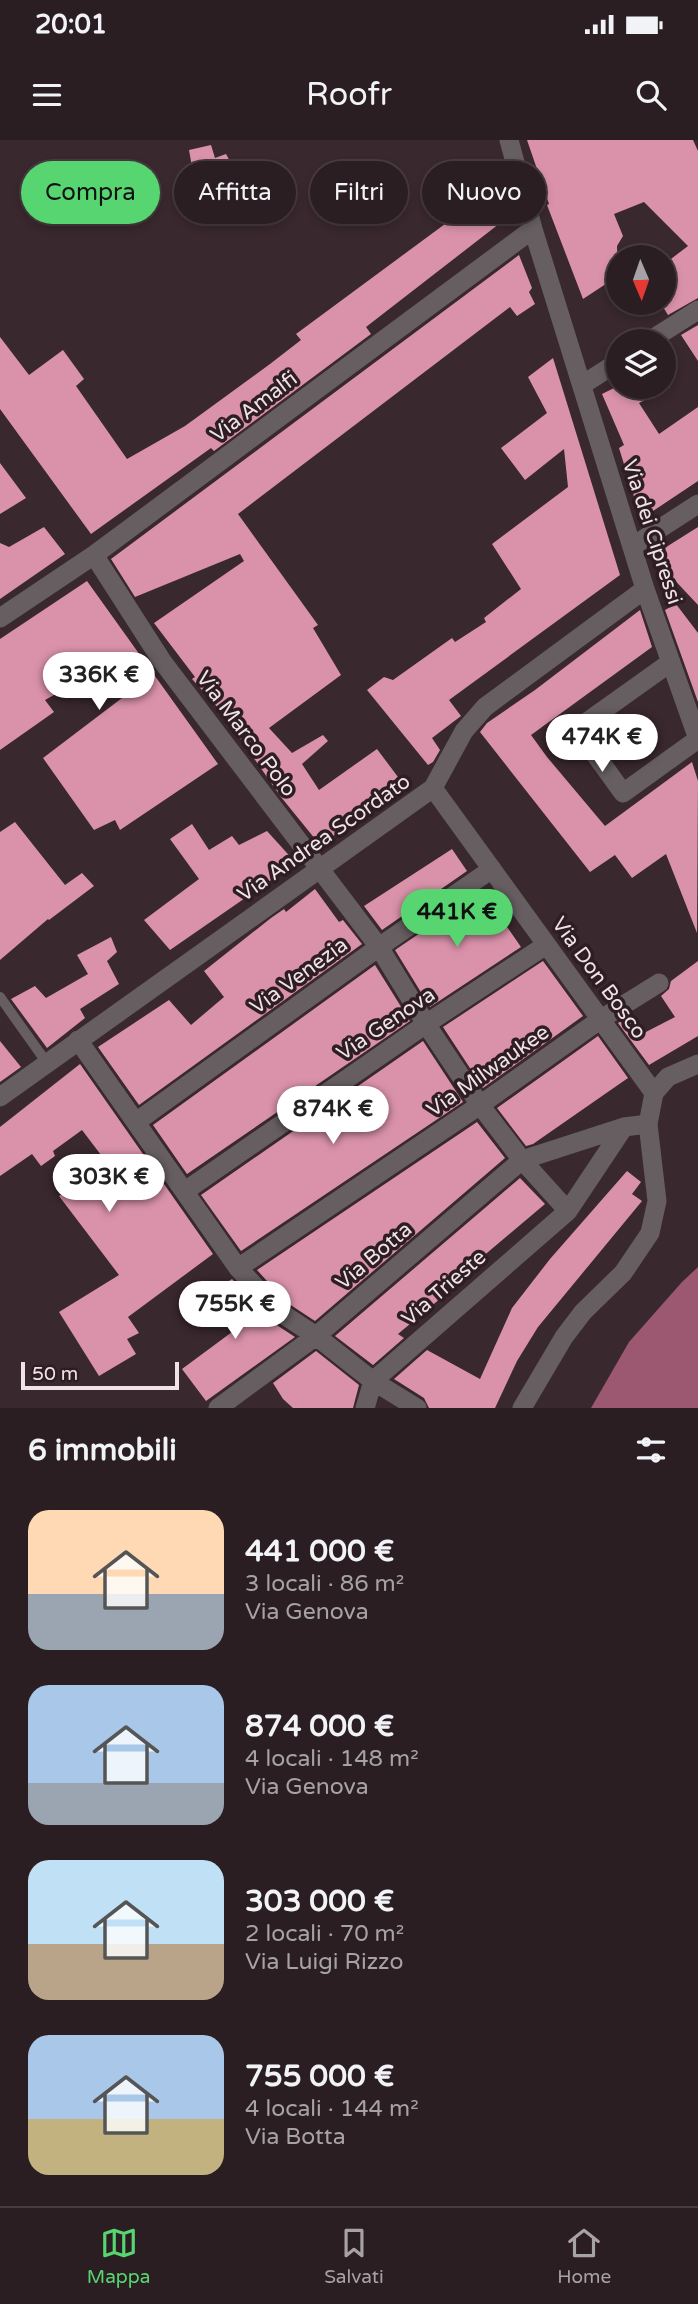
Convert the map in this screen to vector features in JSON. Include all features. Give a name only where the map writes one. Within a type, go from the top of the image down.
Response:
[{"type":"street","name":"Via dei Cipressi","points":[[509,140],[533,229],[645,589],[698,739]]},
{"type":"street","name":"Via Amalfi","points":[[0,618],[94,555],[533,229]]},
{"type":"street","points":[[668,329],[698,310]]},
{"type":"street","points":[[582,385],[606,370]]},
{"type":"street","points":[[633,546],[698,504]]},
{"type":"street","name":"Via Marco Polo","points":[[94,555],[162,661],[379,947],[426,1024],[481,1105],[522,1160],[568,1211]]},
{"type":"street","name":"Via Andrea Scordato","points":[[0,1097],[433,788],[464,731],[485,707],[645,589]]},
{"type":"street","points":[[671,662],[577,729],[623,793],[698,739]]},
{"type":"street","name":"Via Don Bosco","points":[[433,788],[654,1093]]},
{"type":"street","name":"Via Venezia","points":[[136,1122],[492,869]]},
{"type":"street","name":"Via Genova","points":[[185,1191],[426,1024],[546,945]]},
{"type":"street","name":"Via Milwaukee","points":[[238,1268],[659,982]]},
{"type":"street","points":[[78,1040],[238,1268],[278,1311],[316,1336],[373,1381],[417,1408]]},
{"type":"street","points":[[523,1408],[564,1337],[583,1312],[623,1273],[650,1233],[657,1201],[648,1124],[654,1093],[668,1077],[698,1064]]},
{"type":"street","points":[[522,1160],[624,1126],[648,1124]]},
{"type":"street","name":"Via Trieste","points":[[373,1381],[568,1211],[624,1126]]},
{"type":"street","name":"Via Botta","points":[[218,1408],[316,1336],[522,1160]]},
{"type":"street","points":[[365,1408],[373,1381]]},
{"type":"lane","points":[[0,997],[47,1063]]},
{"type":"shaded area","points":[[698,1267],[698,1408],[591,1408],[629,1342]]},
{"type":"building","points":[[527,140],[693,140],[698,151],[698,298],[676,310],[676,255],[688,246],[644,202],[614,214],[623,236],[618,245],[606,245],[606,284],[583,299],[547,205],[546,161],[534,161]]},
{"type":"building","points":[[211,145],[215,158],[226,154],[230,161],[191,161],[189,150]]},
{"type":"building","points":[[445,224],[499,224],[366,327],[371,334],[214,451],[211,448],[91,534],[0,409],[0,337],[29,375],[63,350],[84,379],[76,386],[127,459],[185,426],[270,364],[301,340],[296,334]]},
{"type":"building","points":[[519,255],[532,288],[529,292],[535,304],[517,316],[510,307],[238,514],[318,625],[313,628],[341,675],[269,728],[292,753],[323,735],[328,741],[302,764],[319,790],[377,749],[398,777],[362,806],[365,810],[344,819],[348,826],[320,845],[281,797],[221,711],[192,679],[195,677],[154,623],[244,561],[240,554],[135,597],[111,559]]},
{"type":"building","points":[[698,325],[698,361],[681,335]]},
{"type":"building","points":[[553,358],[620,575],[449,700],[461,716],[432,738],[440,750],[428,765],[367,690],[384,677],[393,680],[452,638],[455,642],[486,622],[484,618],[521,589],[492,544],[568,487],[564,449],[525,480],[501,448],[547,413],[528,377]]},
{"type":"building","points":[[606,392],[606,399],[647,399],[639,403],[659,434],[698,407],[698,481],[641,519],[619,448],[624,445],[602,394]]},
{"type":"building","points":[[0,463],[26,498],[0,514]]},
{"type":"building","points":[[44,527],[65,554],[0,599],[0,543],[9,547]]},
{"type":"building","points":[[698,527],[698,605],[652,556]]},
{"type":"building","points":[[87,581],[218,764],[120,830],[115,820],[94,830],[43,758],[122,698],[105,675],[85,690],[79,681],[45,700],[54,712],[0,750],[0,639]]},
{"type":"building","points":[[676,604],[698,633],[698,702],[665,610]]},
{"type":"building","points":[[640,610],[652,647],[531,735],[605,826],[692,762],[698,781],[697,933],[666,854],[632,878],[615,855],[590,872],[480,732],[487,723]]},
{"type":"building","points":[[15,822],[65,885],[82,873],[94,886],[48,919],[0,960],[0,832]]},
{"type":"building","points":[[192,824],[209,850],[232,836],[239,845],[267,831],[296,863],[170,950],[144,920],[199,879],[170,839]]},
{"type":"building","points":[[452,849],[467,871],[382,930],[364,906]]},
{"type":"building","points":[[315,889],[339,922],[343,920],[362,944],[139,1105],[98,1047],[169,1000],[191,1025],[224,997],[204,971],[271,918],[284,909],[286,912]]},
{"type":"building","points":[[482,891],[521,947],[430,1007],[395,950]]},
{"type":"building","points":[[111,937],[117,952],[107,961],[119,984],[80,1009],[85,1018],[47,1048],[11,999],[35,986],[46,998],[88,974],[77,955]]},
{"type":"building","points":[[543,961],[583,1016],[483,1088],[443,1027]]},
{"type":"building","points":[[698,961],[698,1036],[649,1065],[618,1023],[631,1015],[642,1034],[675,1017],[661,996],[669,989],[671,981]]},
{"type":"building","points":[[375,965],[410,1021],[187,1174],[153,1125]]},
{"type":"building","points":[[598,1036],[628,1078],[533,1144],[526,1146],[497,1108]]},
{"type":"building","points":[[0,1041],[21,1067],[0,1082]]},
{"type":"building","points":[[423,1041],[463,1102],[241,1251],[201,1195]]},
{"type":"building","points":[[80,1064],[213,1254],[128,1317],[139,1333],[127,1339],[136,1354],[99,1376],[59,1312],[119,1275],[59,1196],[78,1184],[87,1196],[117,1176],[82,1130],[53,1151],[55,1156],[41,1166],[32,1154],[0,1176],[0,1127]]},
{"type":"building","points":[[477,1122],[505,1158],[315,1321],[286,1302],[257,1270]]},
{"type":"building","points":[[627,1171],[641,1182],[632,1194],[642,1201],[538,1327],[517,1361],[495,1408],[429,1408],[424,1398],[394,1379],[427,1350],[480,1379],[512,1308],[550,1259]]},
{"type":"building","points":[[520,1178],[545,1204],[481,1258],[484,1262],[398,1334],[404,1338],[373,1365],[335,1336]]},
{"type":"building","points":[[232,1279],[269,1320],[295,1337],[206,1401],[182,1369],[232,1332],[201,1299]]},
{"type":"building","points":[[316,1351],[359,1385],[353,1408],[293,1408],[283,1399],[273,1383]]}]
